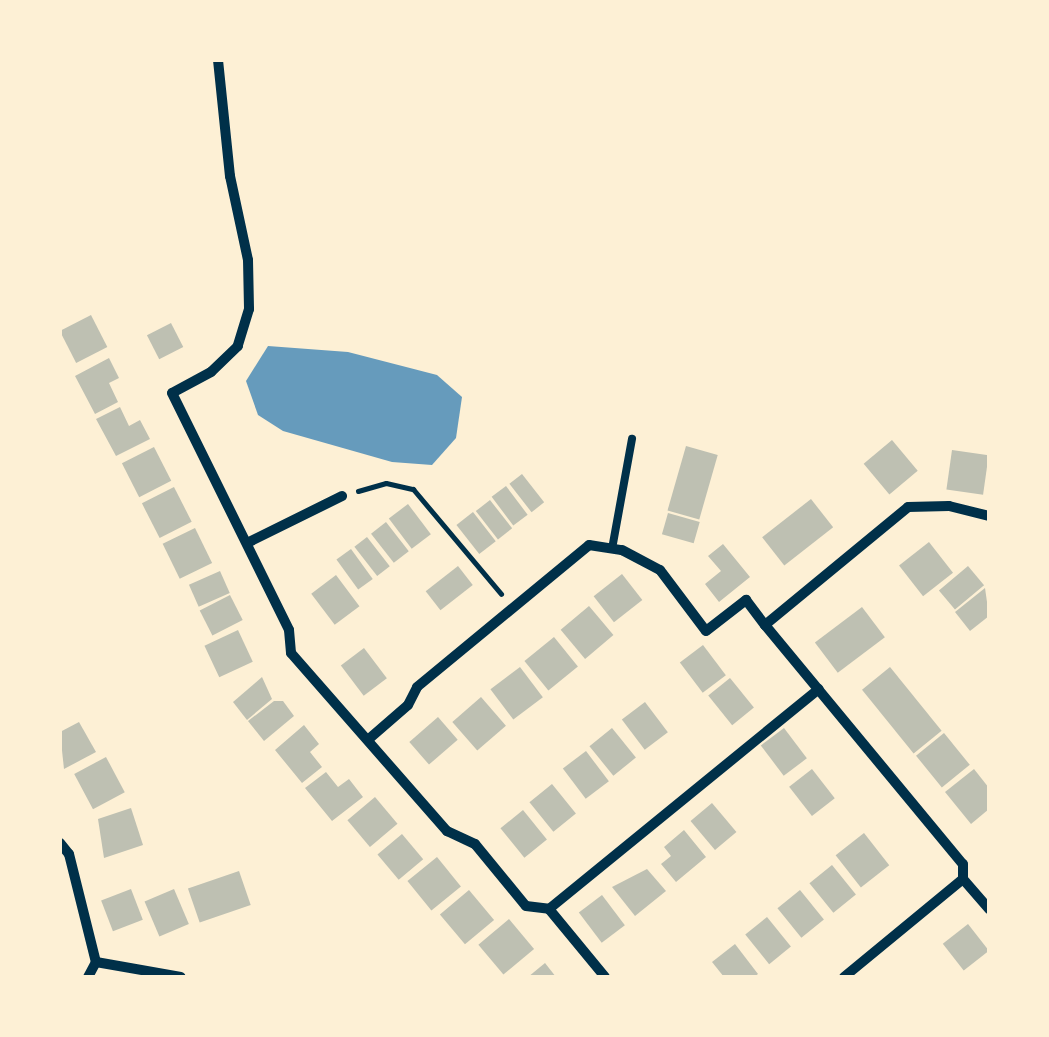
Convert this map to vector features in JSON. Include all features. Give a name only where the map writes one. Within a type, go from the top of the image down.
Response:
[{"type":"street","points":[[218,60],[230,176],[248,260],[248,309],[238,346],[212,372],[172,393],[290,630],[290,653],[356,734],[370,738],[447,830],[475,844],[526,906],[549,909],[606,977]]},
{"type":"street","points":[[247,543],[342,496]]},
{"type":"street","points":[[765,625],[908,508],[950,506],[989,516]]},
{"type":"street","points":[[370,738],[408,705],[417,687],[589,545],[612,549],[660,570],[706,631],[746,600],[962,864],[963,879],[989,909]]},
{"type":"street","points":[[549,909],[819,690]]},
{"type":"street","points":[[60,843],[69,854],[96,962],[88,977]]},
{"type":"street","points":[[844,977],[963,879]]},
{"type":"street","points":[[96,962],[180,977]]},
{"type":"lane","points":[[612,549],[632,439]]},
{"type":"path","points":[[342,496],[386,482],[413,489],[513,607]]},
{"type":"water","points":[[268,346],[348,352],[437,375],[462,397],[456,438],[432,465],[392,462],[283,431],[258,415],[246,381]]},
{"type":"building","points":[[91,315],[107,347],[76,363],[60,331]]},
{"type":"building","points":[[171,323],[183,347],[159,359],[147,335]]},
{"type":"building","points":[[109,358],[119,378],[109,383],[118,402],[95,414],[75,376]]},
{"type":"building","points":[[120,407],[129,426],[140,420],[150,439],[116,456],[96,419]]},
{"type":"building","points":[[892,440],[918,471],[889,494],[864,464]]},
{"type":"building","points":[[686,446],[718,455],[699,520],[668,510]]},
{"type":"building","points":[[154,447],[171,481],[139,497],[122,463]]},
{"type":"building","points":[[952,450],[989,455],[983,495],[946,490]]},
{"type":"building","points":[[522,474],[544,502],[532,512],[509,484]]},
{"type":"building","points":[[506,486],[528,515],[513,526],[492,497]]},
{"type":"building","points":[[174,487],[192,522],[160,538],[142,503]]},
{"type":"building","points":[[811,499],[833,527],[784,566],[762,537]]},
{"type":"building","points":[[490,500],[512,528],[498,539],[476,511]]},
{"type":"building","points":[[408,504],[431,534],[412,549],[389,518]]},
{"type":"building","points":[[473,512],[496,541],[479,554],[456,525]]},
{"type":"building","points":[[668,513],[700,522],[694,543],[662,534]]},
{"type":"building","points":[[386,522],[409,551],[394,563],[371,534]]},
{"type":"building","points":[[195,528],[212,563],[180,579],[163,544]]},
{"type":"building","points":[[367,537],[390,566],[377,576],[354,547]]},
{"type":"building","points":[[929,542],[953,573],[923,596],[899,565]]},
{"type":"building","points":[[723,544],[750,577],[719,602],[705,584],[721,571],[708,556]]},
{"type":"building","points":[[351,549],[373,579],[358,590],[336,560]]},
{"type":"building","points":[[458,566],[473,585],[440,610],[426,591]]},
{"type":"building","points":[[968,566],[984,585],[955,610],[939,590]]},
{"type":"building","points":[[220,571],[230,593],[199,607],[189,585]]},
{"type":"building","points":[[622,574],[642,600],[614,622],[594,596]]},
{"type":"building","points":[[336,575],[359,606],[335,625],[311,594]]},
{"type":"building","points":[[985,588],[989,616],[970,631],[955,612]]},
{"type":"building","points":[[230,595],[243,620],[212,635],[200,610]]},
{"type":"building","points":[[589,606],[613,635],[585,659],[561,630]]},
{"type":"building","points":[[862,607],[885,637],[838,673],[815,643]]},
{"type":"building","points":[[238,630],[253,662],[219,677],[204,646]]},
{"type":"building","points":[[554,637],[578,667],[548,690],[524,661]]},
{"type":"building","points":[[703,645],[726,675],[703,693],[680,662]]},
{"type":"building","points":[[364,648],[387,678],[364,696],[341,665]]},
{"type":"building","points":[[520,667],[543,697],[513,720],[490,689]]},
{"type":"building","points":[[890,667],[942,731],[914,753],[862,690]]},
{"type":"building","points":[[262,677],[272,699],[247,720],[233,702]]},
{"type":"building","points":[[730,678],[754,708],[732,725],[708,696]]},
{"type":"building","points":[[481,697],[506,726],[477,751],[452,722]]},
{"type":"building","points":[[274,701],[283,701],[294,716],[264,741],[248,721]]},
{"type":"building","points":[[645,702],[668,732],[645,750],[622,719]]},
{"type":"building","points":[[438,717],[458,740],[429,765],[409,742]]},
{"type":"building","points":[[79,722],[96,752],[64,769],[60,732]]},
{"type":"building","points":[[304,725],[319,744],[310,752],[322,767],[302,783],[275,750]]},
{"type":"building","points":[[612,728],[636,758],[613,776],[589,746]]},
{"type":"building","points":[[784,728],[807,758],[784,776],[761,745]]},
{"type":"building","points":[[944,733],[970,765],[942,788],[916,756]]},
{"type":"building","points":[[586,751],[609,781],[586,799],[563,768]]},
{"type":"building","points":[[106,757],[125,792],[93,809],[74,774]]},
{"type":"building","points":[[812,769],[835,798],[812,816],[789,787]]},
{"type":"building","points":[[974,769],[989,788],[989,809],[971,824],[945,792]]},
{"type":"building","points":[[326,772],[338,787],[349,779],[363,797],[332,821],[305,788]]},
{"type":"building","points":[[552,784],[576,814],[553,832],[529,802]]},
{"type":"building","points":[[375,797],[397,824],[370,847],[347,820]]},
{"type":"building","points":[[712,803],[736,832],[715,850],[691,821]]},
{"type":"building","points":[[131,808],[143,845],[104,858],[98,819]]},
{"type":"building","points":[[523,810],[547,840],[524,858],[500,828]]},
{"type":"building","points":[[684,830],[706,857],[676,882],[661,864],[671,856],[664,847]]},
{"type":"building","points":[[864,833],[889,865],[861,887],[836,855]]},
{"type":"building","points":[[402,834],[423,859],[399,880],[377,855]]},
{"type":"building","points":[[437,857],[461,887],[431,910],[407,881]]},
{"type":"building","points":[[832,865],[856,895],[833,913],[809,883]]},
{"type":"building","points":[[647,869],[666,891],[635,916],[612,887]]},
{"type":"building","points":[[239,871],[251,905],[200,923],[188,889]]},
{"type":"building","points":[[131,889],[143,920],[113,931],[101,900]]},
{"type":"building","points":[[174,889],[189,924],[159,936],[145,902]]},
{"type":"building","points":[[469,890],[494,920],[465,944],[440,914]]},
{"type":"building","points":[[800,890],[824,920],[801,938],[777,908]]},
{"type":"building","points":[[602,895],[625,925],[602,943],[579,912]]},
{"type":"building","points":[[767,917],[791,947],[769,964],[745,935]]},
{"type":"building","points":[[509,919],[534,949],[503,975],[478,945]]},
{"type":"building","points":[[968,924],[989,951],[964,970],[943,944]]},
{"type":"building","points":[[735,944],[758,974],[754,977],[724,977],[712,962]]},
{"type":"building","points":[[545,963],[556,977],[528,977]]}]
